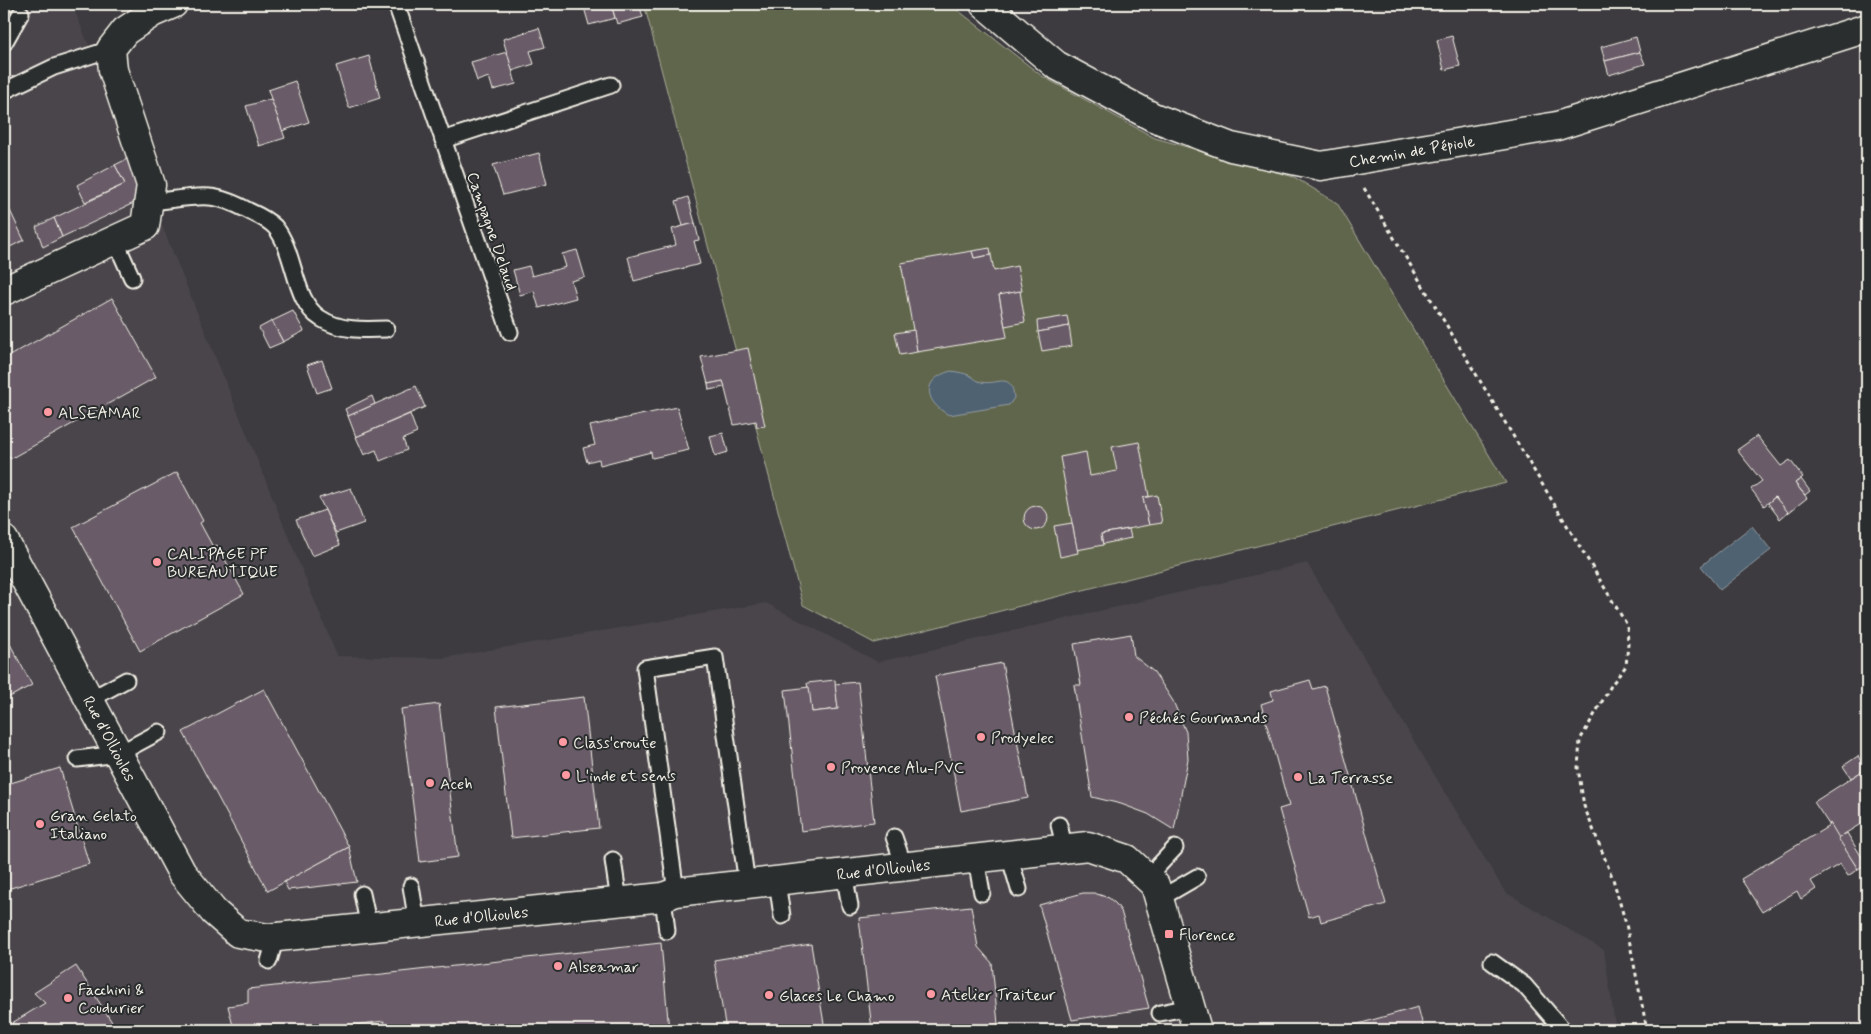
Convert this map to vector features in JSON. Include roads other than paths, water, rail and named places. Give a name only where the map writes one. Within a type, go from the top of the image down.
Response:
[{"type":"street","points":[[4,291],[145,226],[151,186],[113,70],[111,49],[125,31],[152,14],[173,4]]},
{"type":"street","name":"Chemin de Pépiole","points":[[984,4],[1056,65],[1153,117],[1231,147],[1321,166],[1557,126],[1867,28]]},
{"type":"street","name":"Rue d'Ollioules","points":[[4,540],[182,873],[214,912],[238,933],[268,938],[273,949],[369,928],[619,901],[747,884],[1009,855],[1062,837],[1126,858],[1153,888]]},
{"type":"street","points":[[1153,888],[1194,1018]]},
{"type":"lane","name":"Campagne Delaud","points":[[396,4],[510,332]]},
{"type":"lane","points":[[4,43],[21,13]]},
{"type":"lane","points":[[4,91],[54,67],[111,49]]},
{"type":"lane","points":[[443,140],[611,86]]},
{"type":"lane","points":[[149,202],[210,196],[237,204],[275,227],[284,243],[309,309],[320,318],[336,326],[386,329]]},
{"type":"lane","points":[[115,240],[132,278]]},
{"type":"lane","points":[[667,931],[669,894],[645,668],[715,657],[747,884]]},
{"type":"lane","points":[[89,700],[126,680]]},
{"type":"lane","points":[[77,759],[118,754],[159,732]]},
{"type":"lane","points":[[894,837],[904,866]]},
{"type":"lane","points":[[1153,888],[1176,848]]},
{"type":"lane","points":[[1009,855],[1019,889]]},
{"type":"lane","points":[[976,858],[982,893]]},
{"type":"lane","points":[[613,860],[619,901]]},
{"type":"lane","points":[[844,873],[850,906]]},
{"type":"lane","points":[[1153,888],[1197,876]]},
{"type":"lane","points":[[777,881],[782,916]]},
{"type":"lane","points":[[411,886],[417,922]]},
{"type":"lane","points":[[362,894],[369,928]]},
{"type":"lane","points":[[1492,962],[1524,985],[1563,1030]]},
{"type":"lane","points":[[1160,1013],[1194,1018]]},
{"type":"water","points":[[951,371],[969,375],[981,382],[1007,382],[1013,389],[1014,398],[1009,405],[949,415],[935,404],[929,391],[935,379]]},
{"type":"water","points":[[1752,526],[1771,550],[1720,590],[1701,566]]},
{"type":"place","name":"ALSEAMAR","points":[[48,412]]},
{"type":"place","name":"CALIPAGE PF BUREAUTIQUE","points":[[157,562]]},
{"type":"place","name":"Péchés Gourmands","points":[[1129,717]]},
{"type":"place","name":"Prodyelec","points":[[981,737]]},
{"type":"place","name":"Class'croute","points":[[563,742]]},
{"type":"place","name":"Provence Alu-PVC","points":[[831,767]]},
{"type":"place","name":"L'inde et sens","points":[[566,775]]},
{"type":"place","name":"La Terrasse","points":[[1298,777]]},
{"type":"place","name":"Aceh","points":[[430,783]]},
{"type":"place","name":"Gran Gelato Italiano","points":[[40,824]]},
{"type":"place","name":"Florence","points":[[1169,934]]},
{"type":"place","name":"Alseamar","points":[[558,966]]},
{"type":"place","name":"Atelier Traiteur","points":[[931,994]]},
{"type":"place","name":"Glaces Le Chamo","points":[[769,995]]},
{"type":"place","name":"Facchini & Coudurier","points":[[68,998]]}]
